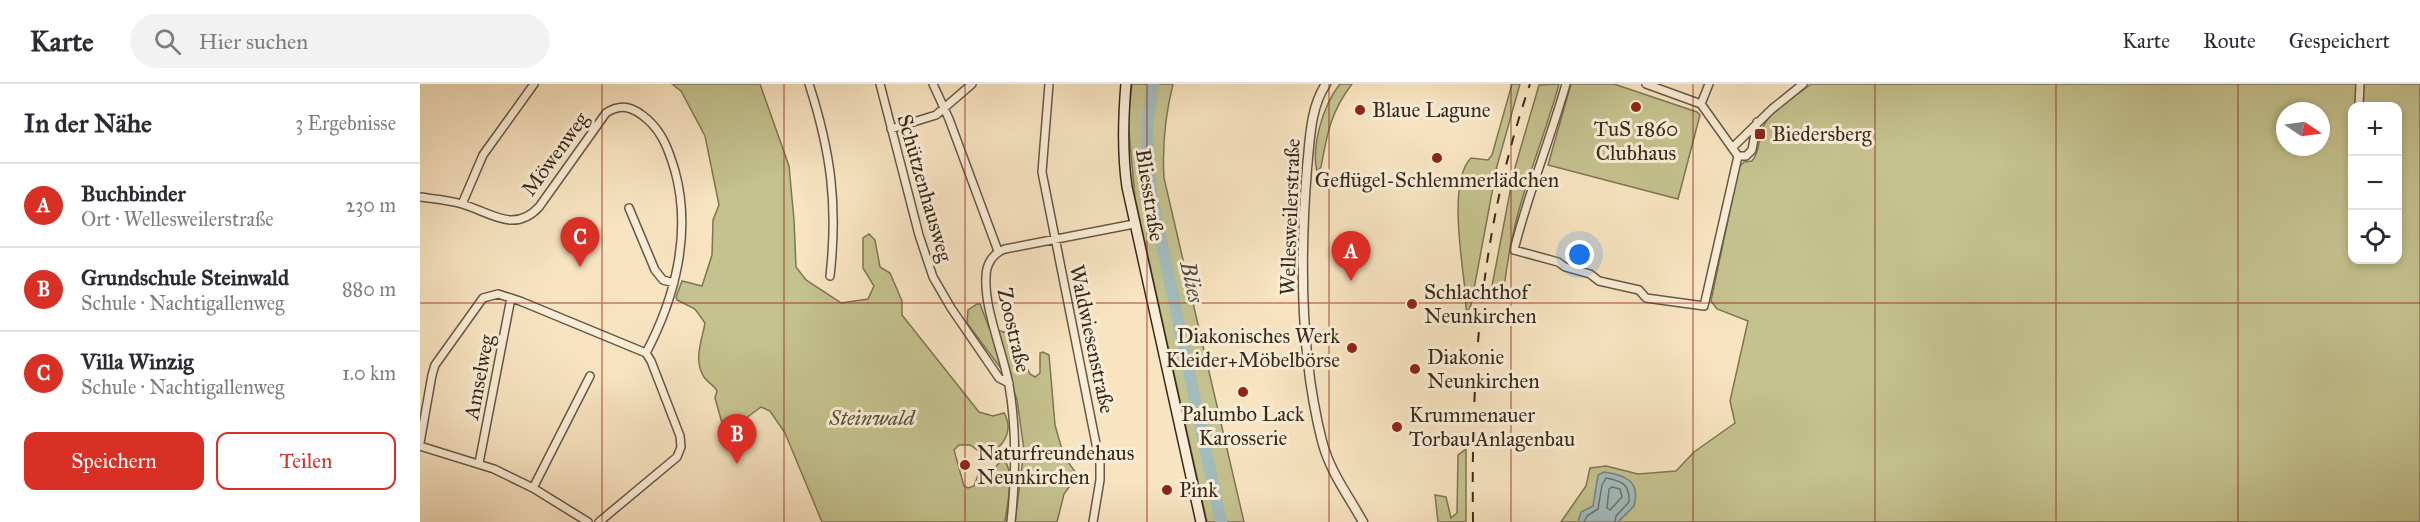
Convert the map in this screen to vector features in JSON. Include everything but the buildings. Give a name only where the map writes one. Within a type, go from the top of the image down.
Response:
[{"type":"main road","name":"Bliesstraße","points":[[1126,84],[1122,121],[1123,159],[1134,224],[1201,522]]},
{"type":"street","points":[[462,204],[483,155],[534,84]]},
{"type":"street","points":[[809,84],[828,152],[832,179],[834,213],[830,276]]},
{"type":"street","name":"Schützenhausweg","points":[[880,84],[919,235],[933,277],[951,308],[999,378],[1009,383]]},
{"type":"street","points":[[933,84],[998,251],[1134,224]]},
{"type":"street","points":[[891,129],[925,119],[944,110],[972,84]]},
{"type":"street","name":"Waldwiesenstraße","points":[[1049,84],[1042,165],[1100,464],[1100,480],[1093,522]]},
{"type":"street","name":"Wellesweilerstraße","points":[[1325,84],[1313,118],[1305,197],[1304,302],[1307,346],[1322,441],[1340,486],[1363,522]]},
{"type":"street","points":[[1566,84],[1527,202],[1514,250],[1558,262],[1565,267],[1590,274],[1599,281],[1639,290],[1646,298],[1704,306],[1738,156],[1701,104],[1646,84]]},
{"type":"street","points":[[1701,104],[1709,84]]},
{"type":"street","points":[[1733,147],[1757,122],[1803,84]]},
{"type":"street","points":[[2359,102],[2360,84]]},
{"type":"street","name":"Möwenweg","points":[[420,197],[462,204],[510,221],[522,219],[532,214],[606,112],[619,106],[634,110],[654,126],[669,152],[678,183],[682,231],[674,283],[645,353]]},
{"type":"street","points":[[1738,156],[1746,156],[1752,150],[1757,122]]},
{"type":"street","points":[[629,208],[655,270],[663,280],[674,283]]},
{"type":"street","name":"Zoostraße","points":[[998,251],[988,264],[986,285],[1009,383],[1017,467],[1011,522]]},
{"type":"street","points":[[588,522],[533,488],[479,463],[420,445],[435,365],[483,298],[498,294],[511,298],[645,353],[651,361],[677,429],[681,447],[676,457],[599,522]]},
{"type":"street","name":"Amselweg","points":[[479,463],[511,298]]},
{"type":"street","points":[[533,488],[590,376]]},
{"type":"green space","name":"Steinwald","points":[[672,84],[760,84],[789,166],[796,267],[806,280],[841,303],[868,299],[874,286],[863,268],[863,238],[869,234],[875,240],[880,267],[890,273],[902,301],[902,315],[979,412],[993,416],[1004,413],[1007,420],[1007,433],[1002,444],[992,453],[986,456],[970,445],[959,445],[954,450],[964,486],[968,488],[974,486],[980,470],[992,471],[1000,462],[1005,461],[1010,474],[1010,482],[1005,522],[822,522],[785,433],[770,411],[761,407],[738,424],[722,423],[715,398],[717,391],[704,377],[699,364],[699,350],[705,323],[695,309],[677,300],[676,297],[682,281],[702,286],[712,255],[713,220],[719,205],[705,136],[681,91]]},
{"type":"green space","points":[[1132,84],[1173,84],[1165,131],[1164,178],[1244,522],[1207,522],[1135,198],[1128,121]]},
{"type":"green space","points":[[1340,84],[1352,84],[1335,113],[1321,167],[1317,172],[1316,150],[1320,126],[1328,103]]},
{"type":"green space","points":[[1512,84],[1520,84],[1497,166],[1471,305],[1467,313],[1458,221],[1460,184],[1464,169],[1471,158],[1488,160],[1492,155]]},
{"type":"green space","points":[[1559,84],[1517,216],[1504,288],[1492,286],[1514,171],[1539,85]]},
{"type":"green space","points":[[1571,84],[1614,84],[1697,112],[1700,115],[1678,199],[1548,165]]},
{"type":"green space","points":[[1811,84],[2420,84],[2420,522],[1561,522],[1586,486],[1590,468],[1606,466],[1638,474],[1676,471],[1694,452],[1735,423],[1730,401],[1748,321],[1717,309],[1711,301],[1739,167],[1744,162],[1752,161],[1755,157],[1764,125],[1779,108]]},
{"type":"green space","points":[[980,304],[989,328],[1011,334],[1030,374],[1035,377],[1040,373],[1040,353],[1049,355],[1055,425],[1064,457],[1080,478],[1080,482],[1072,483],[1064,494],[1057,522],[1015,522],[1024,450],[1017,400],[1011,382],[967,323],[968,310]]},
{"type":"green space","points":[[1466,449],[1466,522],[1438,522],[1435,495],[1446,497],[1451,518],[1457,513],[1458,455]]},
{"type":"water","points":[[1604,472],[1625,477],[1630,481],[1636,497],[1634,506],[1618,522],[1578,522],[1581,512],[1593,506],[1598,475]]},
{"type":"waterway","name":"Blies","points":[[1153,84],[1147,126],[1151,192],[1221,522]]},
{"type":"railway","points":[[1473,522],[1477,355],[1489,247],[1513,139],[1530,84]]},
{"type":"place","name":"TuS 1860 Clubhaus","points":[[1636,107]]},
{"type":"place","name":"Blaue Lagune","points":[[1360,110]]},
{"type":"place","name":"Biedersberg","points":[[1760,134]]},
{"type":"place","name":"Geflügel-Schlemmerlädchen","points":[[1437,158]]},
{"type":"place","name":"Villa Winzig","points":[[580,267]]},
{"type":"place","name":"Buchbinder","points":[[1351,281]]},
{"type":"place","name":"Schlachthof Neunkirchen","points":[[1412,304]]},
{"type":"place","name":"Diakonisches Werk Kleider+Möbelbörse","points":[[1352,348]]},
{"type":"place","name":"Diakonie Neunkirchen","points":[[1415,369]]},
{"type":"place","name":"Palumbo Lack Karosserie","points":[[1243,392]]},
{"type":"place","name":"Krummenauer Torbau Anlagenbau","points":[[1397,427]]},
{"type":"place","name":"Grundschule Steinwald","points":[[737,464]]},
{"type":"place","name":"Naturfreundehaus Neunkirchen","points":[[965,465]]},
{"type":"place","name":"Pink","points":[[1167,490]]}]
